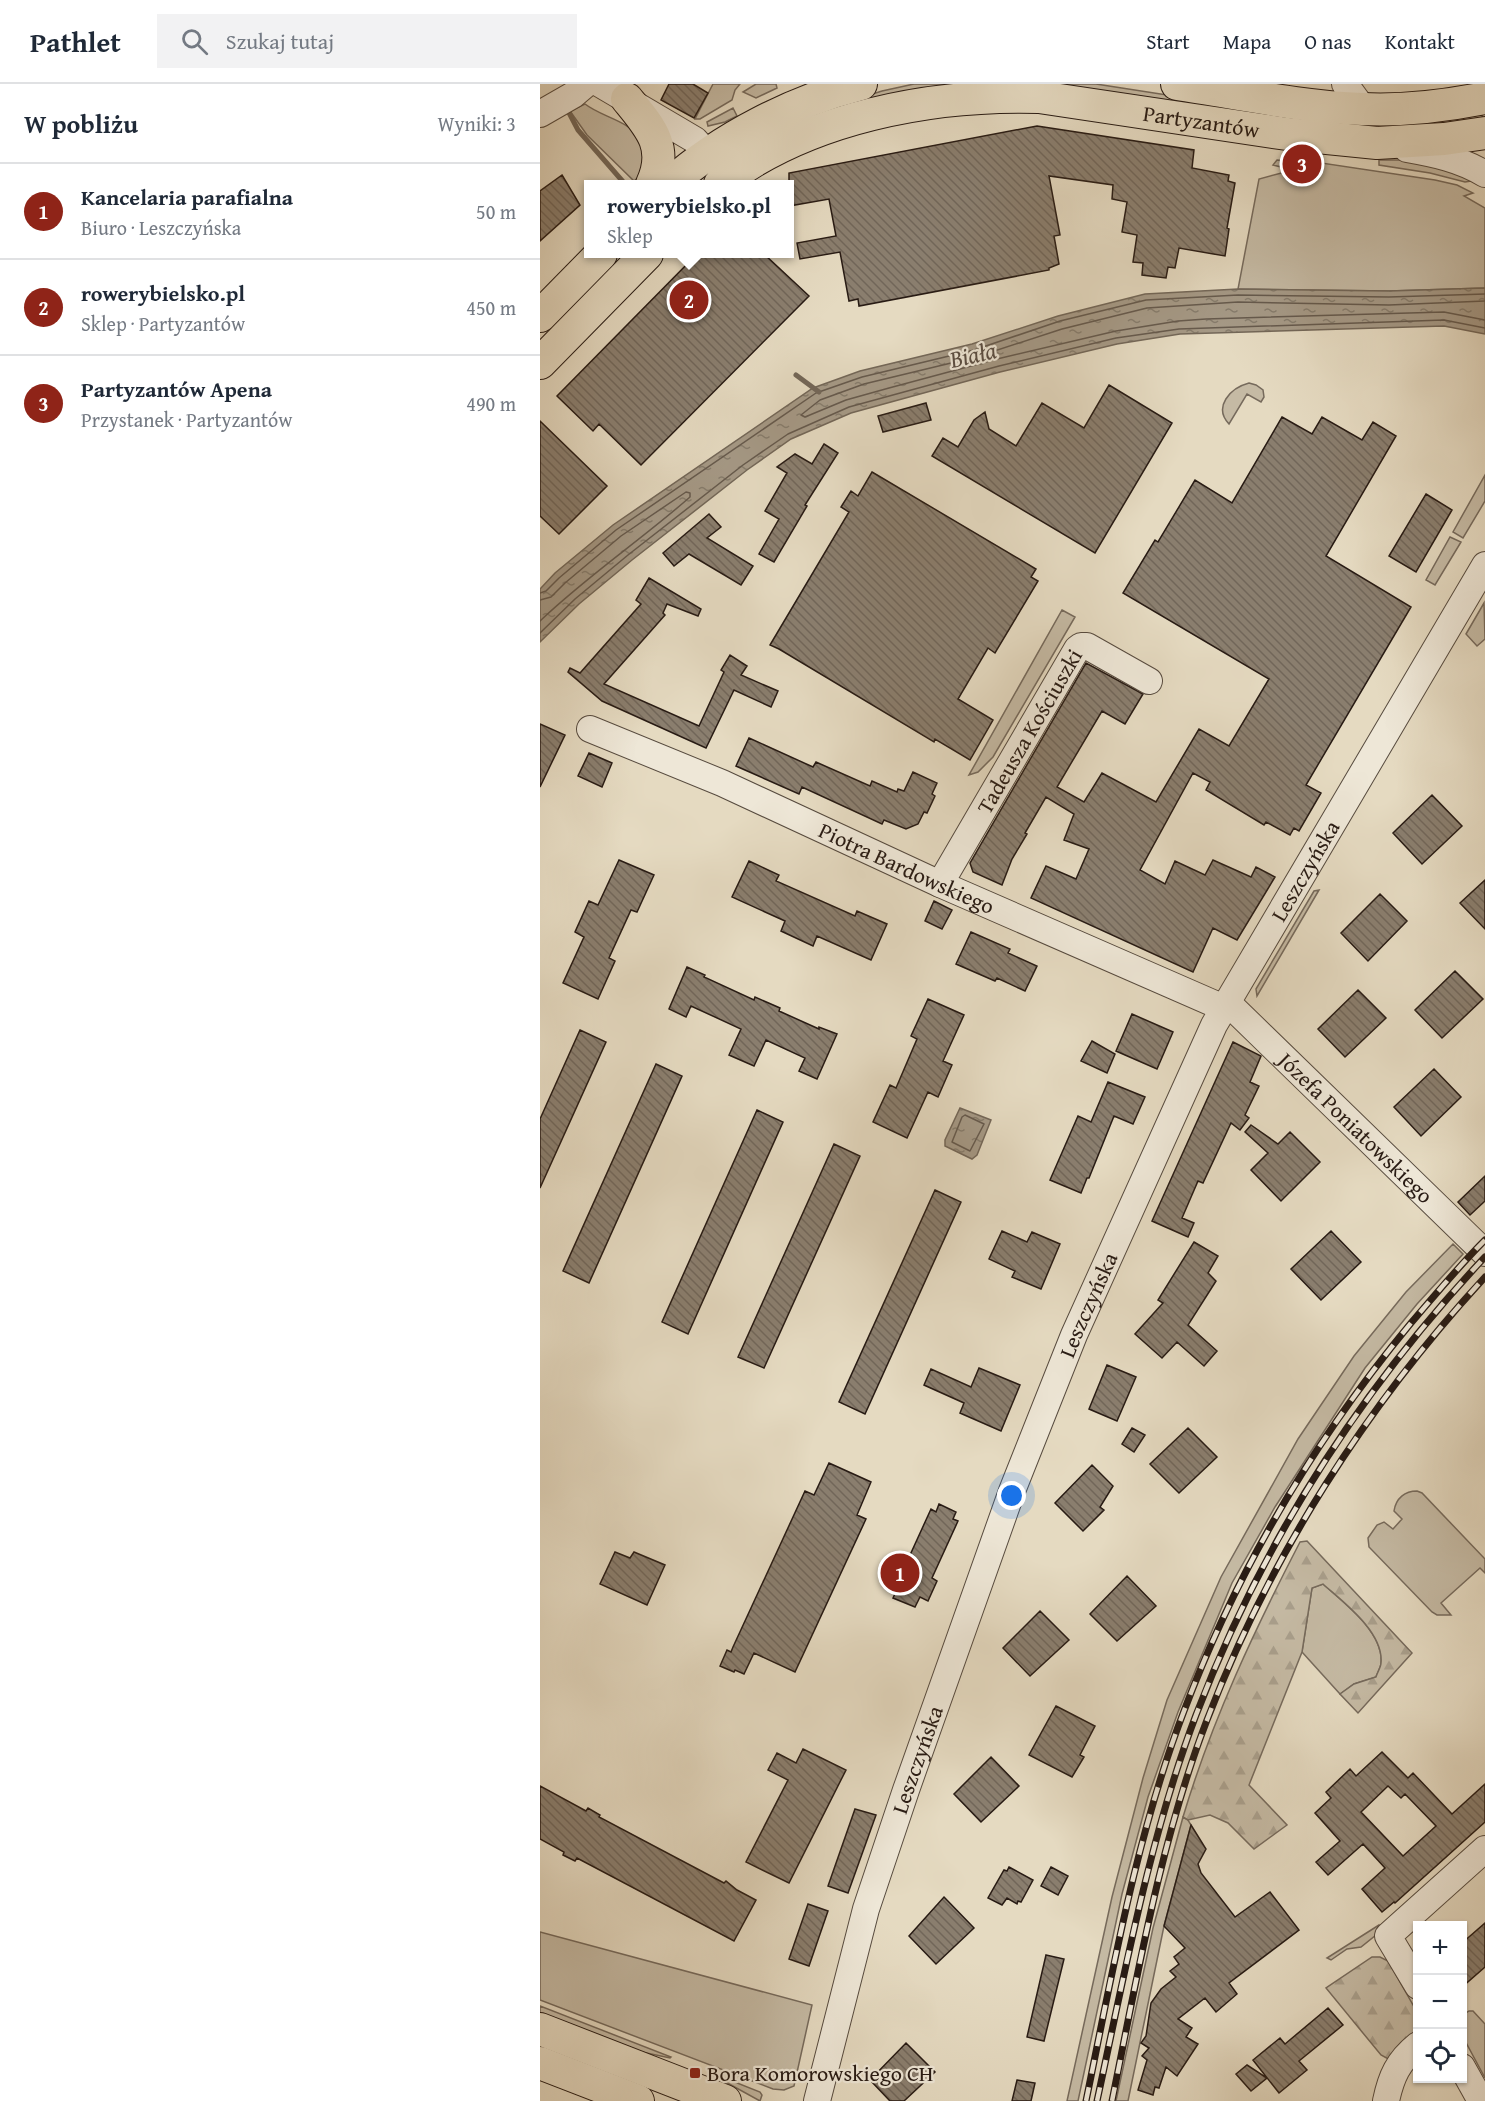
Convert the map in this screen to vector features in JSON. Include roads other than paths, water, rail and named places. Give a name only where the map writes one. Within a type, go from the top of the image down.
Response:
[{"type":"main road","points":[[675,180],[709,153],[754,127],[796,107],[861,84]]},
{"type":"main road","name":"Partyzantów","points":[[1176,84],[1290,92],[1364,110],[1432,107],[1485,98]]},
{"type":"main road","name":"Partyzantów","points":[[726,180],[766,155],[851,120],[925,103],[965,98],[1001,96],[1039,98],[1287,134],[1377,144],[1444,139],[1485,133]]},
{"type":"main road","points":[[627,99],[657,142],[658,163],[653,180]]},
{"type":"main road","points":[[540,316],[597,258]]},
{"type":"main road","points":[[540,363],[643,258]]},
{"type":"main road","points":[[540,2029],[725,2101]]},
{"type":"main road","points":[[540,2063],[638,2101]]},
{"type":"street","points":[[600,84],[695,140],[709,153],[723,180]]},
{"type":"street","points":[[1345,84],[1364,110]]},
{"type":"street","points":[[544,112],[580,89]]},
{"type":"street","points":[[1377,144],[1446,156],[1467,163],[1485,174]]},
{"type":"street","name":"Leszczyńska","points":[[817,2101],[866,1909],[938,1696],[1012,1491],[1074,1335],[1206,1040],[1485,565]]},
{"type":"street","name":"Tadeusza Kościuszki","points":[[940,884],[1077,649],[1087,646],[1149,681]]},
{"type":"street","name":"Piotra Bardowskiego","points":[[590,729],[722,783],[940,884],[1226,1005]]},
{"type":"street","name":"Józefa Poniatowskiego","points":[[1226,1005],[1485,1253]]},
{"type":"street","points":[[1413,1977],[1389,1936],[1485,1849]]},
{"type":"street","points":[[1386,2101],[1396,2069],[1402,2058],[1413,2049]]},
{"type":"street","points":[[1467,2076],[1481,2101]]},
{"type":"water","name":"Biała","points":[[1485,288],[1485,334],[1444,326],[1180,334],[1117,344],[1000,372],[851,413],[791,439],[747,470],[579,604],[540,642],[540,589],[555,573],[613,525],[813,388],[860,371],[972,344],[1058,316],[1145,294],[1238,289],[1389,291]]},
{"type":"water","points":[[960,1108],[991,1120],[977,1155],[972,1159],[945,1146],[945,1140]]},
{"type":"waterway","points":[[566,107],[578,130],[622,180]]},
{"type":"waterway","points":[[796,375],[819,392]]},
{"type":"railway","points":[[1086,2101],[1116,1953],[1152,1806],[1184,1711],[1228,1607],[1281,1508],[1342,1413],[1411,1323],[1485,1240]]},
{"type":"railway","points":[[1097,2101],[1151,1858],[1179,1762],[1222,1652],[1251,1590],[1318,1472],[1396,1361],[1485,1257]]},
{"type":"railway","points":[[1112,2101],[1163,1860],[1190,1766],[1232,1659],[1260,1600],[1325,1485],[1400,1378],[1441,1326],[1485,1277]]},
{"type":"place","name":"Partyzantów Apena","points":[[1302,164]]},
{"type":"place","name":"rowerybielsko.pl","points":[[689,300]]},
{"type":"place","name":"Kancelaria parafialna","points":[[900,1573]]},
{"type":"place","name":"Bora Komorowskiego CH","points":[[695,2073]]}]
